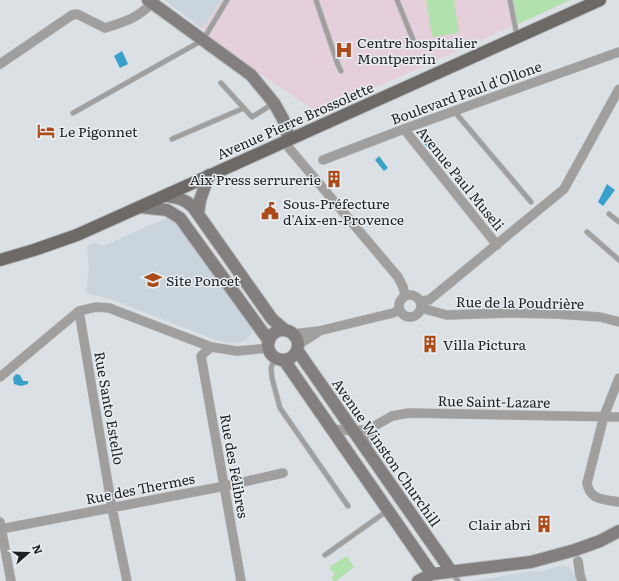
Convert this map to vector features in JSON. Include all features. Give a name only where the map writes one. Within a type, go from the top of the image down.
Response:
[{"type":"main road","name":"Avenue Pierre Brossolette","points":[[0,260],[77,235],[600,0]]},
{"type":"street","points":[[0,64],[72,15],[77,14],[106,28],[144,12],[151,1],[251,75],[274,103],[287,130],[290,148],[398,277],[405,295]]},
{"type":"street","name":"Boulevard Paul d'Ollone","points":[[323,160],[404,129],[619,52]]},
{"type":"street","points":[[421,305],[416,296],[409,294],[400,299],[398,306],[399,310],[404,316],[411,317],[418,314],[421,305],[497,245],[564,189],[619,89]]},
{"type":"street","name":"Avenue Paul Museli","points":[[404,129],[497,245]]},
{"type":"street","points":[[198,214],[200,200],[209,175]]},
{"type":"street","points":[[180,218],[180,199],[190,184]]},
{"type":"street","points":[[165,196],[180,199],[189,203],[272,318],[289,332]]},
{"type":"street","points":[[140,207],[167,210],[180,218],[274,352],[332,429],[432,574]]},
{"type":"street","name":"Rue de la Poudrière","points":[[421,305],[447,315],[510,313],[557,314],[600,317],[619,322]]},
{"type":"street","points":[[0,377],[79,311],[96,307],[109,308],[211,347],[237,351],[274,352],[294,355],[298,347],[319,331]]},
{"type":"street","points":[[274,352],[276,332],[319,331],[393,313],[399,310]]},
{"type":"street","name":"Rue Santo Estello","points":[[79,311],[112,508],[127,581]]},
{"type":"street","name":"Avenue Winston Churchill","points":[[289,332],[297,339],[298,347],[353,431],[454,576]]},
{"type":"street","name":"Rue des Félibres","points":[[190,338],[201,356],[241,581]]},
{"type":"street","points":[[201,356],[211,347]]},
{"type":"street","points":[[619,378],[604,416],[588,482],[588,489],[596,498],[619,502]]},
{"type":"street","name":"Rue Saint-Lazare","points":[[332,429],[353,431],[371,428],[392,416],[409,413],[619,417]]},
{"type":"street","points":[[366,449],[371,428]]},
{"type":"street","name":"Rue des Thermes","points":[[1,526],[112,508],[283,473]]},
{"type":"street","points":[[1,526],[11,581]]},
{"type":"street","points":[[418,581],[432,574],[454,576],[539,560],[600,541],[619,531]]},
{"type":"street","points":[[578,561],[582,581]]},
{"type":"lane","points":[[73,113],[203,40],[227,0]]},
{"type":"lane","points":[[316,0],[341,71]]},
{"type":"lane","points":[[397,0],[414,42]]},
{"type":"lane","points":[[510,0],[518,37]]},
{"type":"lane","points":[[221,83],[252,117],[274,103]]},
{"type":"lane","points":[[172,139],[244,108]]},
{"type":"lane","points":[[454,111],[531,202]]},
{"type":"lane","points":[[609,214],[619,222]]},
{"type":"lane","points":[[587,232],[619,260]]},
{"type":"lane","points":[[274,352],[271,368],[272,378],[280,408],[348,506]]},
{"type":"lane","points":[[325,555],[388,510]]},
{"type":"shaded area","points":[[165,0],[221,0],[206,24],[201,28]]},
{"type":"shaded area","name":"Centre hospitalier Montperrin","points":[[221,0],[570,0],[324,111],[320,111],[309,107],[263,76],[203,31],[201,28],[206,24]]},
{"type":"shaded area","name":"Site Poncet","points":[[171,216],[251,325],[253,332],[246,340],[242,342],[230,343],[216,340],[110,299],[86,293],[89,267],[87,246],[94,243],[103,246]]},
{"type":"shaded area","points":[[560,566],[569,567],[579,581],[473,581],[532,571],[538,572]]},
{"type":"green space","points":[[426,0],[454,0],[459,33],[432,37]]},
{"type":"green space","points":[[513,0],[570,0],[518,24]]},
{"type":"green space","points":[[347,556],[354,567],[334,581],[331,577],[335,575],[329,567]]},
{"type":"water","points":[[122,51],[128,64],[120,68],[114,56]]},
{"type":"water","points":[[422,137],[426,137],[433,145],[429,149],[421,140]]},
{"type":"water","points":[[379,156],[388,168],[384,171],[375,160]]},
{"type":"water","points":[[607,184],[615,190],[603,206],[598,202]]},
{"type":"water","points":[[16,374],[20,375],[23,381],[28,381],[28,384],[21,386],[14,384],[13,378]]},
{"type":"place","name":"Centre hospitalier Montperrin","points":[[344,50]]},
{"type":"place","name":"Le Pigonnet","points":[[46,131]]},
{"type":"place","name":"Aix'Press serrurerie","points":[[334,179]]},
{"type":"place","name":"Sous-Préfecture d'Aix-en-Provence","points":[[270,211]]},
{"type":"place","name":"Site Poncet","points":[[153,280]]},
{"type":"place","name":"Villa Pictura","points":[[430,344]]},
{"type":"place","name":"Clair abri","points":[[544,524]]}]
